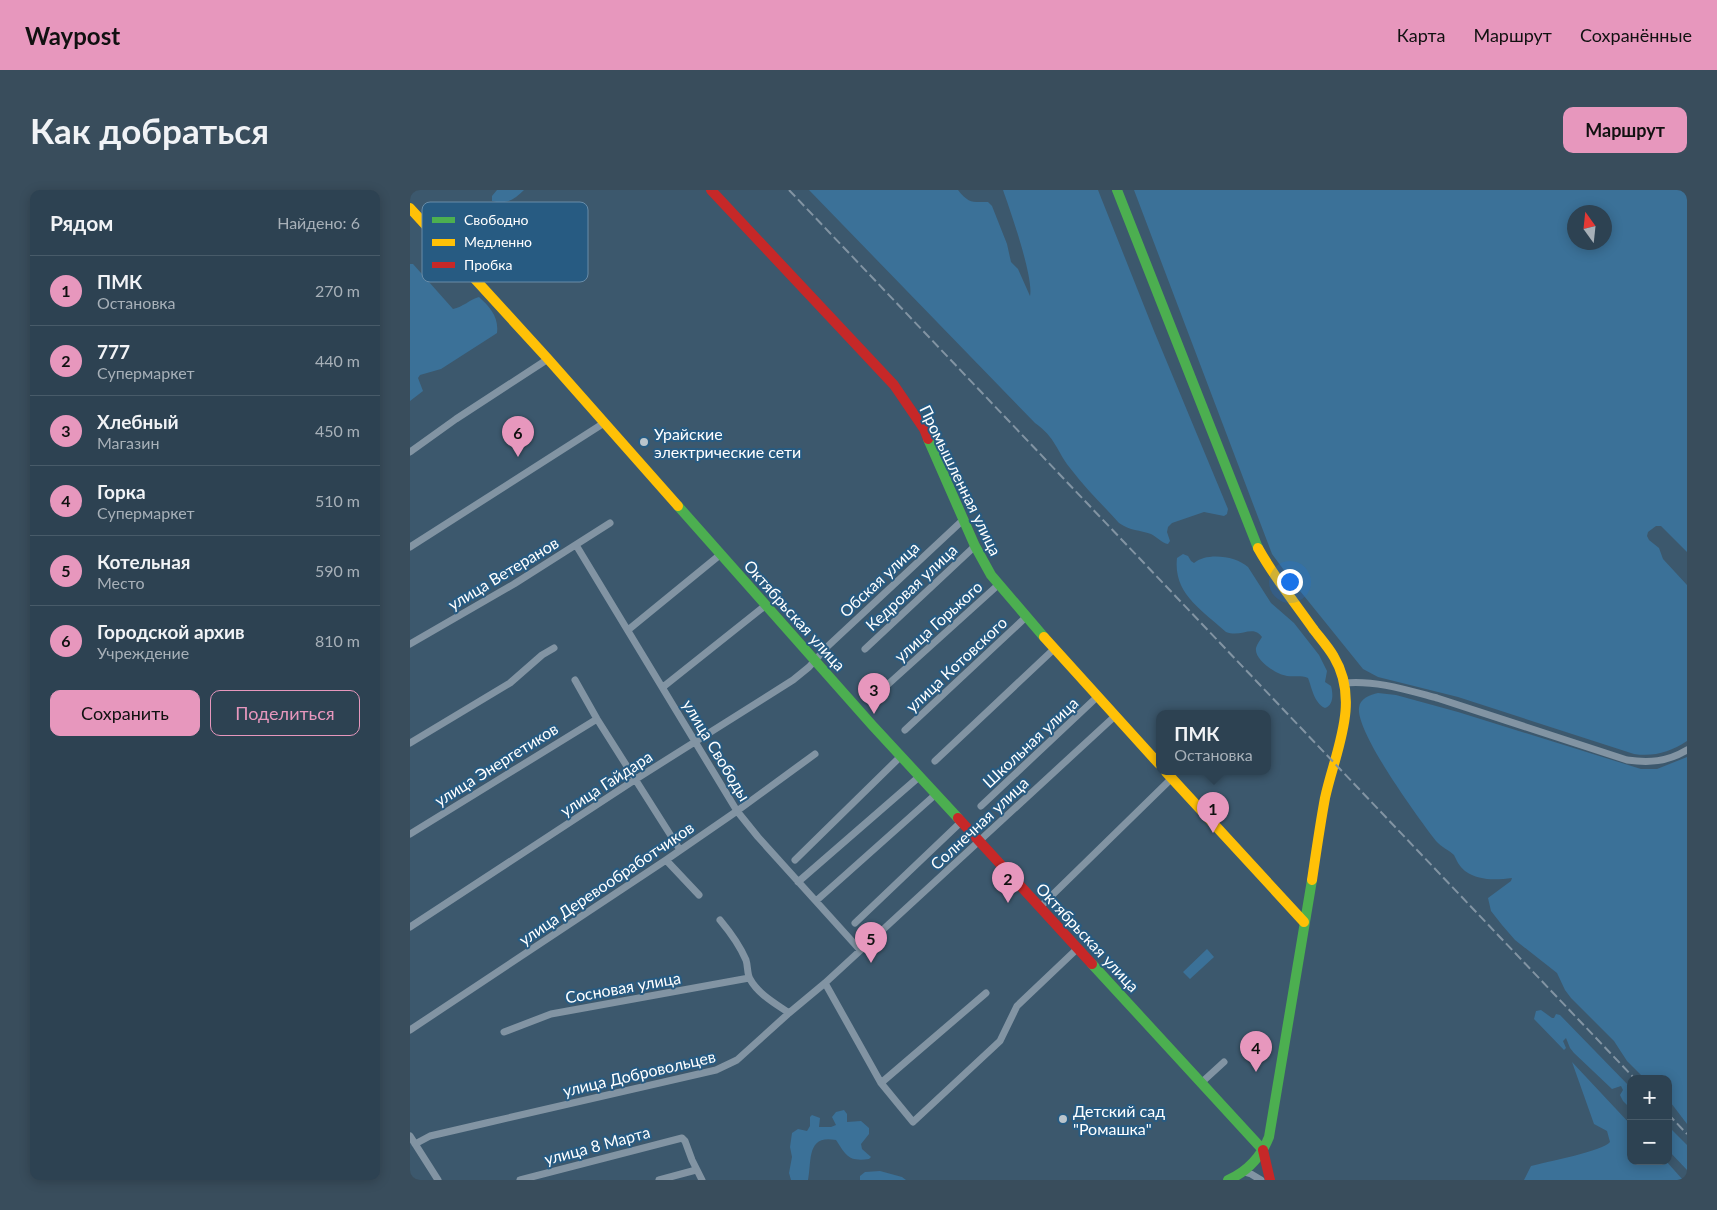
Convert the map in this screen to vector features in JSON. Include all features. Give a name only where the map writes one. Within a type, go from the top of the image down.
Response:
[{"type":"street","name":"Промышленная улица","points":[[711,190],[902,395],[928,438],[975,546],[988,570],[1026,618],[1156,761]]},
{"type":"street","points":[[1117,190],[1258,549],[1280,583],[1331,652],[1341,670],[1347,704],[1344,732],[1327,788],[1270,1127],[1264,1150],[1244,1172],[1228,1180]]},
{"type":"street","name":"Октябрьская улица","points":[[410,208],[422,221]]},
{"type":"street","name":"Октябрьская улица","points":[[478,282],[960,822],[1264,1150]]},
{"type":"street","points":[[410,452],[456,419],[548,359]]},
{"type":"street","points":[[410,546],[604,423]]},
{"type":"street","name":"Обская улица","points":[[815,660],[964,520]]},
{"type":"street","name":"улица Ветеранов","points":[[410,644],[514,584],[610,523]]},
{"type":"street","name":"улица Свободы","points":[[576,545],[737,811],[758,837],[860,950]]},
{"type":"street","name":"Кедровая улица","points":[[865,649],[975,546]]},
{"type":"street","points":[[628,630],[721,554]]},
{"type":"street","name":"улица Горького","points":[[874,697],[998,584]]},
{"type":"street","points":[[663,688],[766,605]]},
{"type":"street","name":"улица Котовского","points":[[905,730],[1026,618]]},
{"type":"street","points":[[410,743],[510,683],[554,648]]},
{"type":"street","points":[[935,761],[1054,649]]},
{"type":"street","name":"улица Гайдара","points":[[410,927],[636,779],[793,680],[815,660]]},
{"type":"street","points":[[575,680],[597,719],[680,850]]},
{"type":"street","points":[[1344,683],[1373,684],[1422,694],[1627,760],[1662,761],[1687,750]]},
{"type":"street","name":"Школьная улица","points":[[980,806],[1098,697]]},
{"type":"street","name":"Солнечная улица","points":[[860,950],[1115,716]]},
{"type":"street","name":"улица Энергетиков","points":[[410,834],[597,719]]},
{"type":"street","name":"улица Деревообработчиков","points":[[410,1030],[666,860],[815,754]]},
{"type":"street","points":[[795,860],[901,756]]},
{"type":"street","points":[[1040,907],[1169,775],[1304,922]]},
{"type":"street","points":[[798,882],[920,776]]},
{"type":"street","points":[[816,901],[936,794]]},
{"type":"street","points":[[854,923],[960,822]]},
{"type":"street","points":[[666,860],[699,895]]},
{"type":"street","points":[[720,920],[743,953],[749,978],[765,996],[789,1013]]},
{"type":"street","points":[[825,983],[881,1083],[913,1122],[1000,1040],[1017,1006],[1078,948]]},
{"type":"street","name":"улица Добровольцев","points":[[415,1144],[430,1136],[716,1070],[737,1060],[860,950]]},
{"type":"street","name":"Сосновая улица","points":[[504,1032],[551,1014],[749,978]]},
{"type":"street","points":[[881,1083],[986,993]]},
{"type":"street","points":[[1201,1082],[1224,1062]]},
{"type":"street","points":[[410,1136],[438,1180]]},
{"type":"street","name":"улица 8 Марта","points":[[520,1180],[682,1138],[685,1141],[696,1170]]},
{"type":"street","points":[[1264,1150],[1270,1180]]},
{"type":"street","points":[[659,1180],[696,1170],[702,1180]]},
{"type":"street","points":[[1244,1172],[1261,1180]]},
{"type":"shaded area","points":[[497,190],[524,190],[506,202],[492,201],[492,196]]},
{"type":"shaded area","points":[[809,190],[958,190],[965,198],[972,201],[988,202],[992,206],[1007,244],[1011,262],[1018,269],[1030,296],[1025,260],[1003,190],[1098,190],[1228,509],[1227,514],[1224,516],[1204,512],[1172,523],[1168,527],[1167,532],[1170,541],[1168,544],[1151,534],[1131,529],[1119,523],[1065,462],[1047,434]]},
{"type":"shaded area","points":[[1134,190],[1687,190],[1687,552],[1661,526],[1656,526],[1648,532],[1647,536],[1659,548],[1663,559],[1687,585],[1687,741],[1662,753],[1634,754],[1458,697],[1378,677],[1363,669],[1272,554]]},
{"type":"shaded area","points":[[410,264],[413,264],[422,274],[422,282],[429,282],[453,309],[479,297],[495,317],[497,333],[441,369],[420,375],[418,378],[423,391],[410,401]]},
{"type":"shaded area","points":[[1183,554],[1188,556],[1194,563],[1206,557],[1221,557],[1236,560],[1248,567],[1271,603],[1294,623],[1319,655],[1327,671],[1325,682],[1332,689],[1332,698],[1328,706],[1325,708],[1318,703],[1308,678],[1283,675],[1272,670],[1262,662],[1256,653],[1256,647],[1262,637],[1258,633],[1251,631],[1226,632],[1191,600],[1184,591],[1177,571],[1177,558]]},
{"type":"shaded area","points":[[1378,693],[1396,695],[1458,712],[1641,769],[1657,769],[1687,757],[1687,1124],[1672,1104],[1672,1075],[1641,1075],[1627,1061],[1614,1041],[1571,998],[1557,973],[1515,940],[1491,911],[1488,898],[1511,881],[1512,878],[1476,877],[1465,871],[1454,855],[1436,841],[1390,776],[1367,736],[1359,708],[1363,699]]},
{"type":"shaded area","points":[[1207,949],[1214,957],[1190,979],[1183,972]]},
{"type":"shaded area","points":[[1541,1010],[1552,1018],[1556,1014],[1560,1015],[1627,1084],[1627,1105],[1620,1095],[1623,1090],[1621,1086],[1612,1089],[1574,1053],[1566,1038],[1563,1041],[1566,1048],[1564,1050],[1534,1019],[1536,1011]]},
{"type":"shaded area","points":[[1572,1062],[1627,1121],[1627,1165],[1670,1165],[1683,1180],[1524,1180],[1531,1166],[1597,1149],[1610,1142],[1607,1131],[1594,1124]]},
{"type":"shaded area","points":[[844,1110],[847,1114],[847,1122],[861,1121],[869,1128],[869,1134],[861,1144],[862,1149],[871,1157],[862,1160],[852,1158],[845,1153],[836,1140],[826,1139],[815,1145],[812,1151],[808,1180],[791,1180],[789,1173],[792,1157],[790,1147],[792,1133],[798,1129],[807,1131],[812,1115],[820,1118],[819,1127],[836,1125],[832,1117],[836,1112]]},
{"type":"shaded area","points":[[1672,1130],[1687,1145],[1687,1170],[1672,1154]]},
{"type":"shaded area","points":[[880,1171],[902,1177],[906,1180],[860,1180],[860,1176],[865,1172]]},
{"type":"railway","points":[[789,190],[1631,1075]]},
{"type":"railway","points":[[1672,1118],[1687,1134]]},
{"type":"traffic: fast","points":[[1117,190],[1258,548]]},
{"type":"traffic: fast","points":[[928,439],[975,546],[991,575],[1044,637]]},
{"type":"traffic: fast","points":[[678,506],[872,725],[958,818]]},
{"type":"traffic: fast","points":[[1228,1180],[1253,1163],[1269,1137],[1312,880]]},
{"type":"traffic: fast","points":[[1092,964],[1263,1150]]},
{"type":"traffic: slow","points":[[410,208],[422,221]]},
{"type":"traffic: slow","points":[[478,282],[678,506]]},
{"type":"traffic: slow","points":[[1258,548],[1278,580],[1332,654],[1342,674],[1345,692],[1346,709],[1343,727],[1325,798],[1312,880]]},
{"type":"traffic: slow","points":[[1044,637],[1156,761]]},
{"type":"traffic: slow","points":[[1169,775],[1304,922]]},
{"type":"traffic: jam","points":[[711,190],[894,385],[924,429],[928,439]]},
{"type":"traffic: jam","points":[[958,818],[1092,964]]},
{"type":"traffic: jam","points":[[1263,1150],[1270,1180]]},
{"type":"place","name":"Урайские электрические сети","points":[[644,442]]},
{"type":"place","name":"Городской архив","points":[[518,457]]},
{"type":"place","name":"Хлебный","points":[[874,714]]},
{"type":"place","name":"ПМК","points":[[1213,833]]},
{"type":"place","name":"777","points":[[1008,903]]},
{"type":"place","name":"Котельная","points":[[871,963]]},
{"type":"place","name":"Горка","points":[[1256,1072]]},
{"type":"place","name":"Детский сад \"Ромашка\"","points":[[1063,1119]]}]
